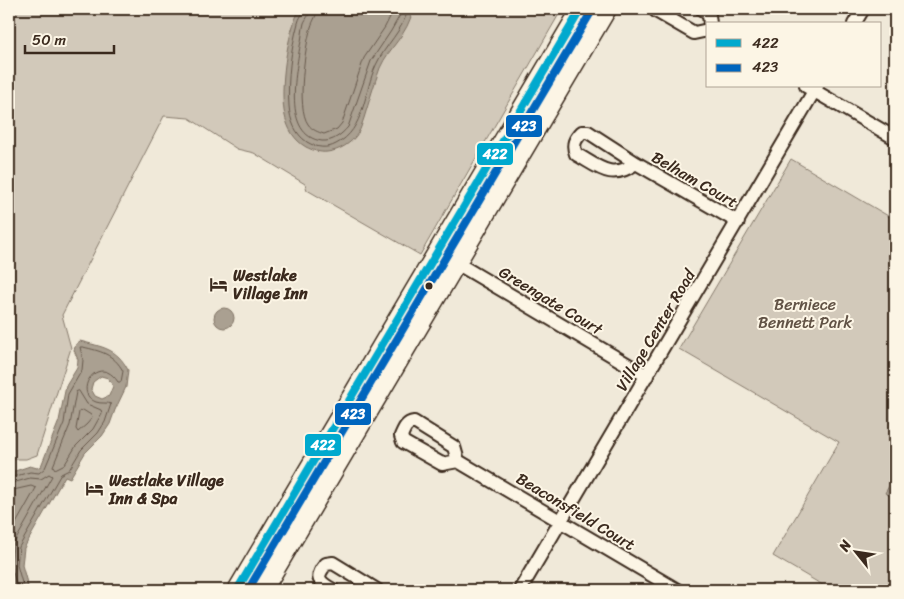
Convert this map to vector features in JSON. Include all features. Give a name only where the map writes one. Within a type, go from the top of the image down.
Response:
[{"type":"main road","points":[[237,590],[581,9]]},
{"type":"main road","points":[[263,590],[607,9]]},
{"type":"street","points":[[655,9],[694,33],[706,30]]},
{"type":"street","points":[[702,9],[709,15],[710,22]]},
{"type":"street","points":[[855,22],[863,9]]},
{"type":"street","points":[[812,88],[895,138]]},
{"type":"street","name":"Village Center Road","points":[[520,590],[738,222],[812,88]]},
{"type":"street","name":"Belham Court","points":[[636,163],[738,222]]},
{"type":"street","name":"Greengate Court","points":[[438,252],[647,376]]},
{"type":"street","name":"Beaconsfield Court","points":[[458,461],[677,590]]},
{"type":"street","points":[[333,590],[322,583],[319,578],[321,570],[326,564],[333,564],[376,590]]},
{"type":"green space","points":[[9,9],[562,9],[420,255],[307,190],[305,184],[254,153],[237,149],[189,118],[164,116],[62,315],[71,348],[37,455],[26,459],[9,459]]},
{"type":"green space","name":"Berniece Bennett Park","points":[[791,159],[895,220],[895,590],[831,590],[773,556],[839,442],[679,349]]},
{"type":"water","points":[[300,9],[413,9],[403,34],[380,68],[359,131],[349,143],[332,151],[316,151],[302,144],[292,134],[285,116],[283,92],[285,61],[291,31]]},
{"type":"water","points":[[220,308],[228,308],[234,314],[234,322],[228,328],[220,328],[214,322],[214,314]]},
{"type":"water","points":[[80,341],[95,345],[119,357],[128,370],[126,387],[110,424],[102,436],[85,453],[70,478],[65,476],[24,548],[22,565],[29,590],[9,590],[9,473],[30,466],[37,468],[41,466],[59,421],[66,386],[77,368],[78,360],[74,350],[76,344]],"holes":[[[101,376],[108,378],[113,386],[109,396],[102,399],[95,396],[91,389],[93,382]]]},
{"type":"water","points":[[893,479],[895,480],[895,499],[885,493]]},
{"type":"transit line","name":"422","points":[[237,590],[581,9]]},
{"type":"transit line","name":"423","points":[[248,590],[590,14]]},
{"type":"place","name":"Westlake Village Inn","points":[[219,284]]},
{"type":"place","name":"Westlake Village Inn & Spa","points":[[95,489]]}]
